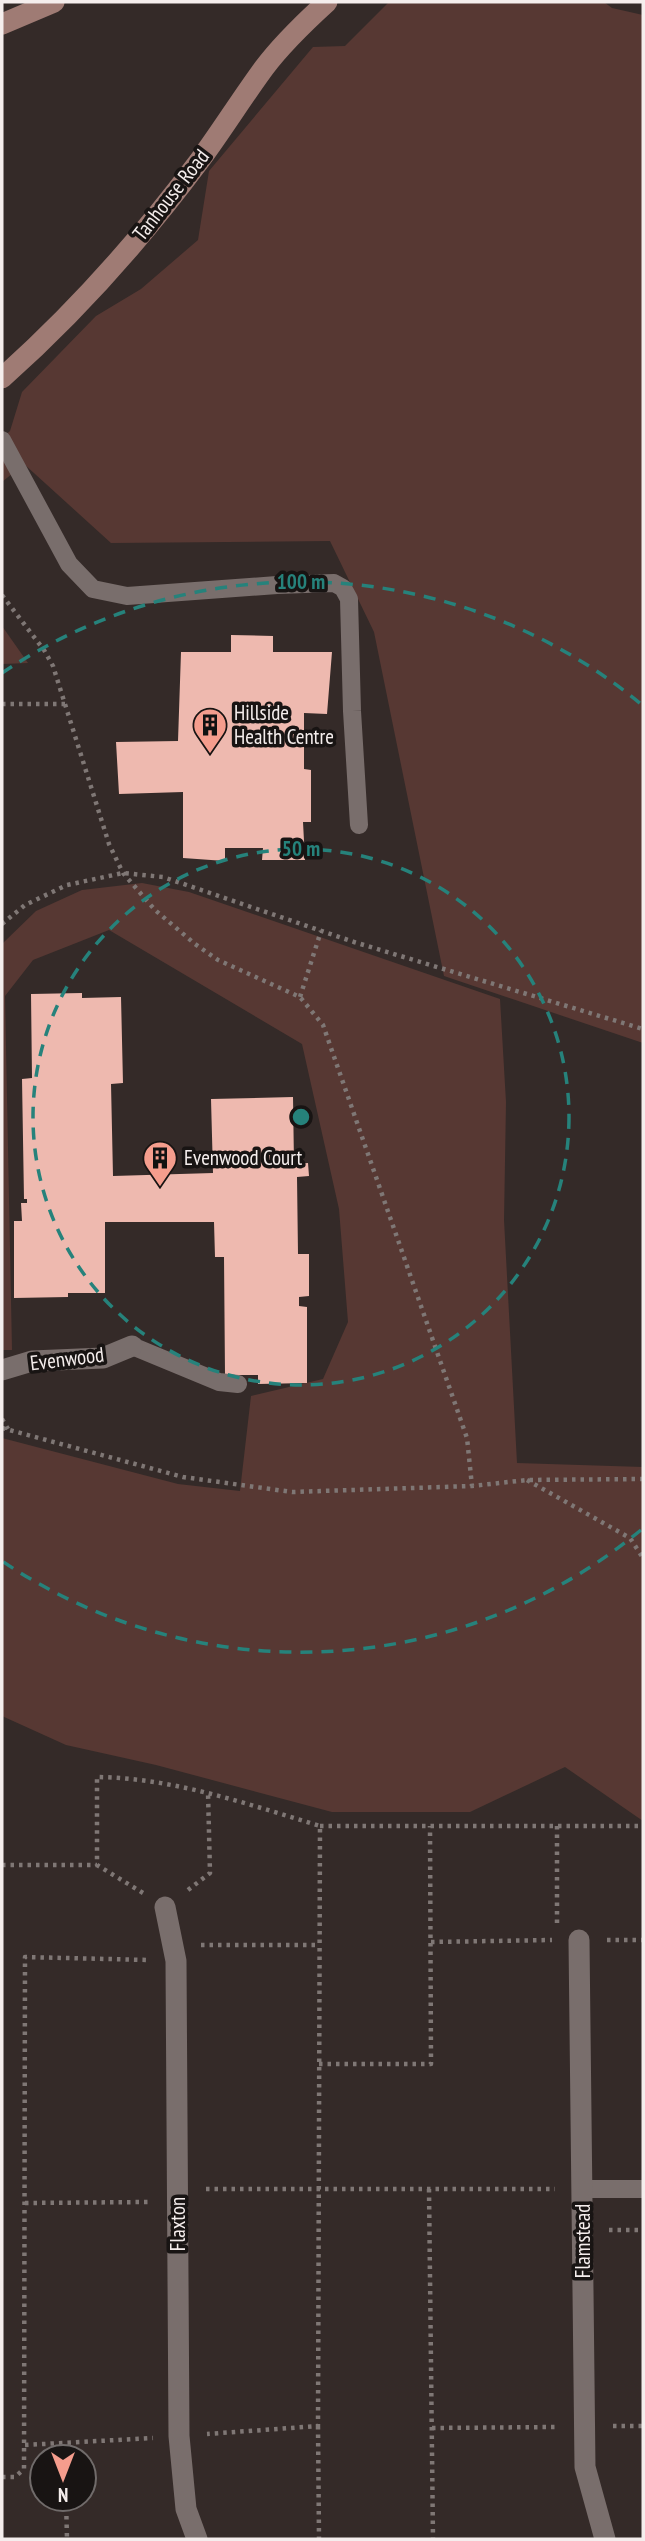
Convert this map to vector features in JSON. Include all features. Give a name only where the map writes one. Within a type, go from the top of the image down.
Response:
[{"type":"street","points":[[2,24],[54,2]]},
{"type":"street","name":"Tanhouse Road","points":[[2,378],[44,340],[128,249],[200,161],[265,66],[327,2]]},
{"type":"street","name":"Evenwood","points":[[2,1370],[32,1361],[103,1358],[132,1346]]},
{"type":"street","name":"Flaxton","points":[[165,1907],[174,1953],[179,2437],[186,2509],[197,2539]]},
{"type":"street","name":"Flamstead","points":[[579,1940],[585,2467],[605,2539]]},
{"type":"lane","points":[[2,440],[39,514],[69,564],[93,589],[127,596],[277,584],[334,583],[343,587],[349,600],[359,825]]},
{"type":"lane","points":[[132,1346],[219,1382],[238,1384]]},
{"type":"lane","points":[[583,2189],[643,2189]]},
{"type":"path","points":[[2,595],[53,666],[109,844],[123,873],[155,910],[202,949],[239,970],[300,997],[323,1025],[467,1438],[472,1486]]},
{"type":"path","points":[[2,704],[65,704]]},
{"type":"path","points":[[2,924],[25,905],[56,890],[92,878],[123,873],[163,877],[321,931],[643,1029]]},
{"type":"path","points":[[300,997],[321,931]]},
{"type":"path","points":[[2,1419],[8,1430]]},
{"type":"path","points":[[2,1428],[183,1477],[292,1492],[472,1486],[527,1480],[643,1479]]},
{"type":"path","points":[[527,1480],[630,1538],[643,1558]]},
{"type":"path","points":[[97,1865],[97,1777],[124,1777],[208,1792],[320,1826],[643,1826]]},
{"type":"path","points":[[2,1865],[97,1865],[165,1907],[210,1872],[208,1792]]},
{"type":"path","points":[[319,2539],[320,1826]]},
{"type":"path","points":[[319,2064],[431,2064],[430,1826]]},
{"type":"path","points":[[557,1826],[557,1928]]},
{"type":"path","points":[[431,1942],[557,1940]]},
{"type":"path","points":[[2,2477],[15,2477],[24,2469],[25,1956],[174,1953],[320,1945]]},
{"type":"path","points":[[24,2203],[319,2189],[583,2189]]},
{"type":"path","points":[[429,2189],[433,2539]]},
{"type":"path","points":[[86,2443],[318,2426]]},
{"type":"path","points":[[432,2428],[643,2426]]},
{"type":"path","points":[[24,2445],[28,2445]]},
{"type":"path","points":[[66,2513],[67,2539]]},
{"type":"shaded area","points":[[389,2],[604,2],[612,8],[643,15],[643,1043],[444,976],[374,632],[330,541],[111,543],[24,464],[2,482],[2,438],[10,431],[22,392],[96,316],[141,289],[198,240],[209,171],[313,47],[345,46]]},
{"type":"shaded area","points":[[2,626],[28,663],[2,664]]},
{"type":"shaded area","points":[[142,883],[189,892],[500,999],[506,1102],[504,1220],[517,1463],[643,1467],[643,1821],[565,1767],[470,1812],[332,1812],[156,1765],[66,1745],[2,1716],[2,1438],[178,1484],[240,1491],[251,1396],[323,1379],[348,1322],[339,1209],[302,1044],[109,930],[33,960],[5,996],[12,1350],[2,1350],[2,944],[36,911],[82,890]]},
{"type":"building","name":"Hillside Health Centre","points":[[231,635],[273,636],[273,652],[332,652],[327,714],[304,713],[304,769],[311,770],[311,822],[303,822],[305,860],[262,860],[263,848],[225,848],[225,861],[183,858],[183,792],[119,794],[116,742],[178,741],[181,652],[231,652]]},
{"type":"building","name":"Evenwood Court","points":[[82,993],[82,998],[121,997],[123,1083],[111,1084],[113,1176],[213,1173],[211,1099],[293,1097],[294,1164],[308,1163],[309,1176],[297,1177],[298,1254],[309,1254],[309,1296],[299,1297],[299,1306],[307,1307],[307,1383],[258,1384],[258,1375],[225,1375],[224,1257],[215,1257],[214,1222],[105,1222],[105,1293],[14,1298],[14,1221],[22,1221],[21,1203],[27,1203],[27,1199],[24,1199],[22,1079],[32,1078],[31,994]]},
{"type":"place","name":"Hillside Health Centre","points":[[210,755]]},
{"type":"place","name":"Evenwood Court","points":[[160,1188]]}]
